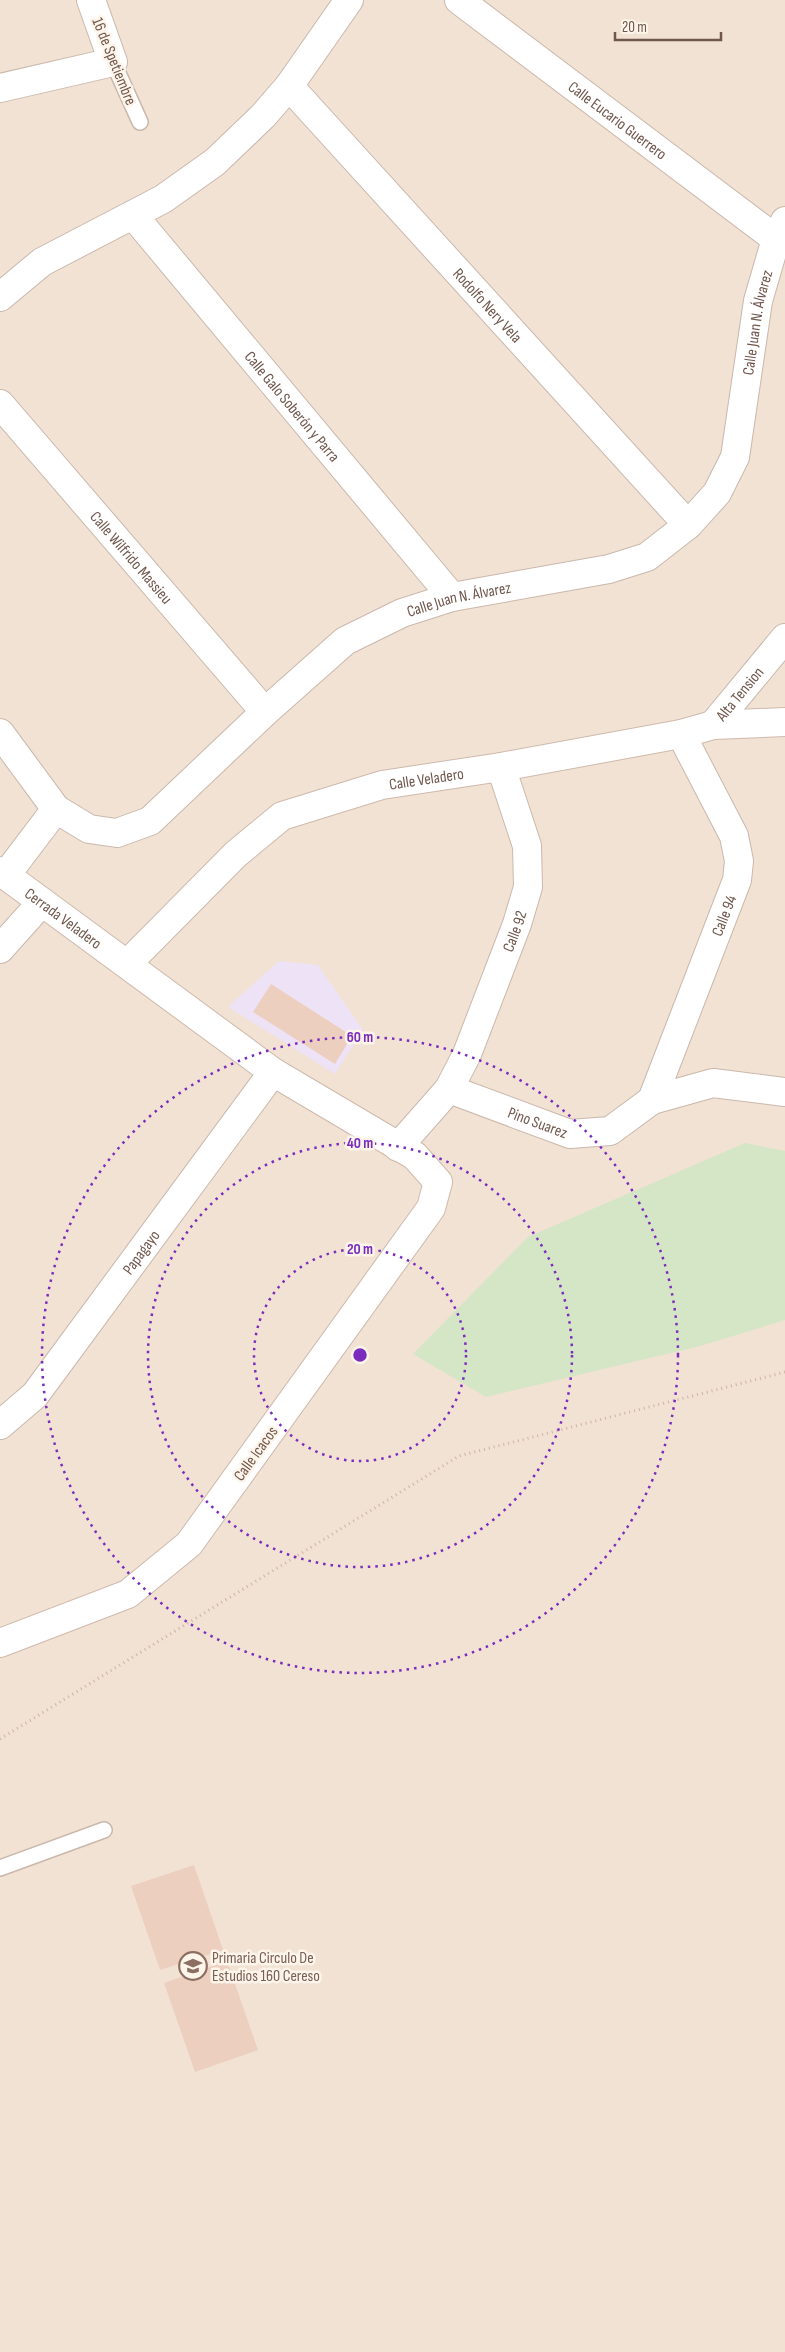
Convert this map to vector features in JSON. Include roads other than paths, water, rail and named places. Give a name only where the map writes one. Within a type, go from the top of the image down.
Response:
[{"type":"street","name":"16 de Spetiembre","points":[[91,0],[113,62]]},
{"type":"street","points":[[0,297],[42,262],[163,199],[215,162],[263,116],[289,86],[349,0]]},
{"type":"street","name":"Calle Eucario Guerrero","points":[[459,0],[780,230]]},
{"type":"street","points":[[0,88],[113,62]]},
{"type":"street","name":"Rodolfo Nery Vela","points":[[289,86],[688,525]]},
{"type":"street","name":"Calle Galo Soberón y Parra","points":[[133,215],[452,596]]},
{"type":"street","name":"Calle Juan N. Álvarez","points":[[56,809],[89,829],[117,833],[150,821],[265,712],[345,641],[402,613],[452,596],[608,569],[647,557],[688,525],[717,493],[735,457],[758,301],[780,230]]},
{"type":"street","name":"Calle Wilfrido Massieu","points":[[0,404],[265,712]]},
{"type":"street","name":"Alta Tension","points":[[713,725],[785,638]]},
{"type":"street","name":"Calle Veladero","points":[[126,964],[236,854],[282,816],[382,785],[501,767],[680,734],[713,725],[785,722]]},
{"type":"street","points":[[0,733],[56,809],[3,873]]},
{"type":"street","name":"Calle 94","points":[[652,1100],[737,880],[740,860],[734,836],[680,734]]},
{"type":"street","name":"Calle 92","points":[[449,1089],[467,1054],[528,887],[527,846],[501,767]]},
{"type":"street","name":"Cerrada Veladero","points":[[3,873],[126,964]]},
{"type":"street","points":[[0,949],[47,906]]},
{"type":"street","points":[[126,964],[273,1072],[398,1147],[449,1089]]},
{"type":"street","name":"Papagayo","points":[[0,1425],[35,1395],[273,1072]]},
{"type":"street","name":"Pino Suarez","points":[[449,1089],[570,1134],[610,1131],[652,1100],[713,1083],[785,1092]]},
{"type":"street","name":"Calle Icacos","points":[[0,1644],[128,1594],[189,1544],[431,1208],[438,1182],[415,1156],[398,1147]]},
{"type":"lane","name":"16 de Spetiembre","points":[[113,62],[140,122]]},
{"type":"lane","points":[[0,1868],[104,1830]]},
{"type":"place","name":"Primaria Circulo De Estudios 160 Cereso","points":[[193,1966]]}]
